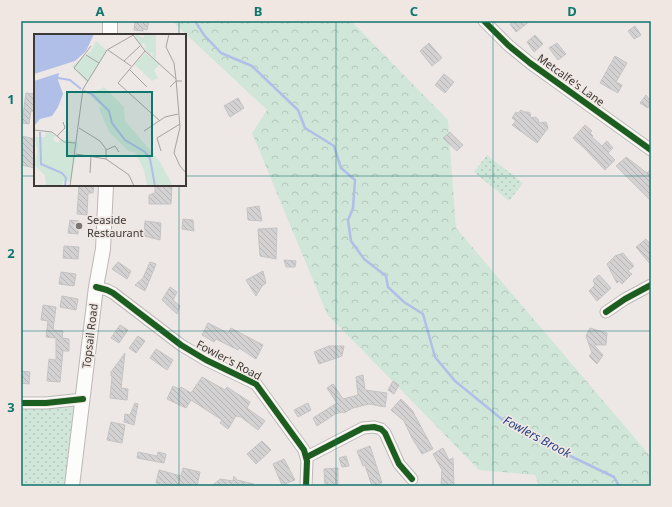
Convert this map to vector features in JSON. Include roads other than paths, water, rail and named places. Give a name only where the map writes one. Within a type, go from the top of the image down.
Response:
[{"type":"main road","points":[[110,21],[110,34]]},
{"type":"main road","name":"Topsail Road","points":[[72,486],[96,287],[103,249],[106,186]]},
{"type":"street","name":"Metcalfe's Lane","points":[[484,21],[503,41],[530,63],[651,150]]},
{"type":"street","points":[[606,312],[625,298],[651,285]]},
{"type":"street","name":"Fowler's Road","points":[[96,287],[113,293],[186,349],[256,384],[301,444],[307,457]]},
{"type":"street","points":[[21,403],[83,398]]},
{"type":"street","points":[[306,486],[307,457],[363,428],[374,426],[386,433],[399,464],[412,478]]},
{"type":"waterway","name":"Fowlers Brook","points":[[195,21],[204,35],[221,53],[252,66],[298,110],[305,128],[334,146],[341,168],[355,180],[353,208],[348,220],[351,241],[364,259],[386,276],[388,287],[404,302],[423,314],[435,357],[455,381],[504,421],[535,439],[614,477],[619,486]]},
{"type":"place","name":"Seaside Restaurant","points":[[79,226]]}]
